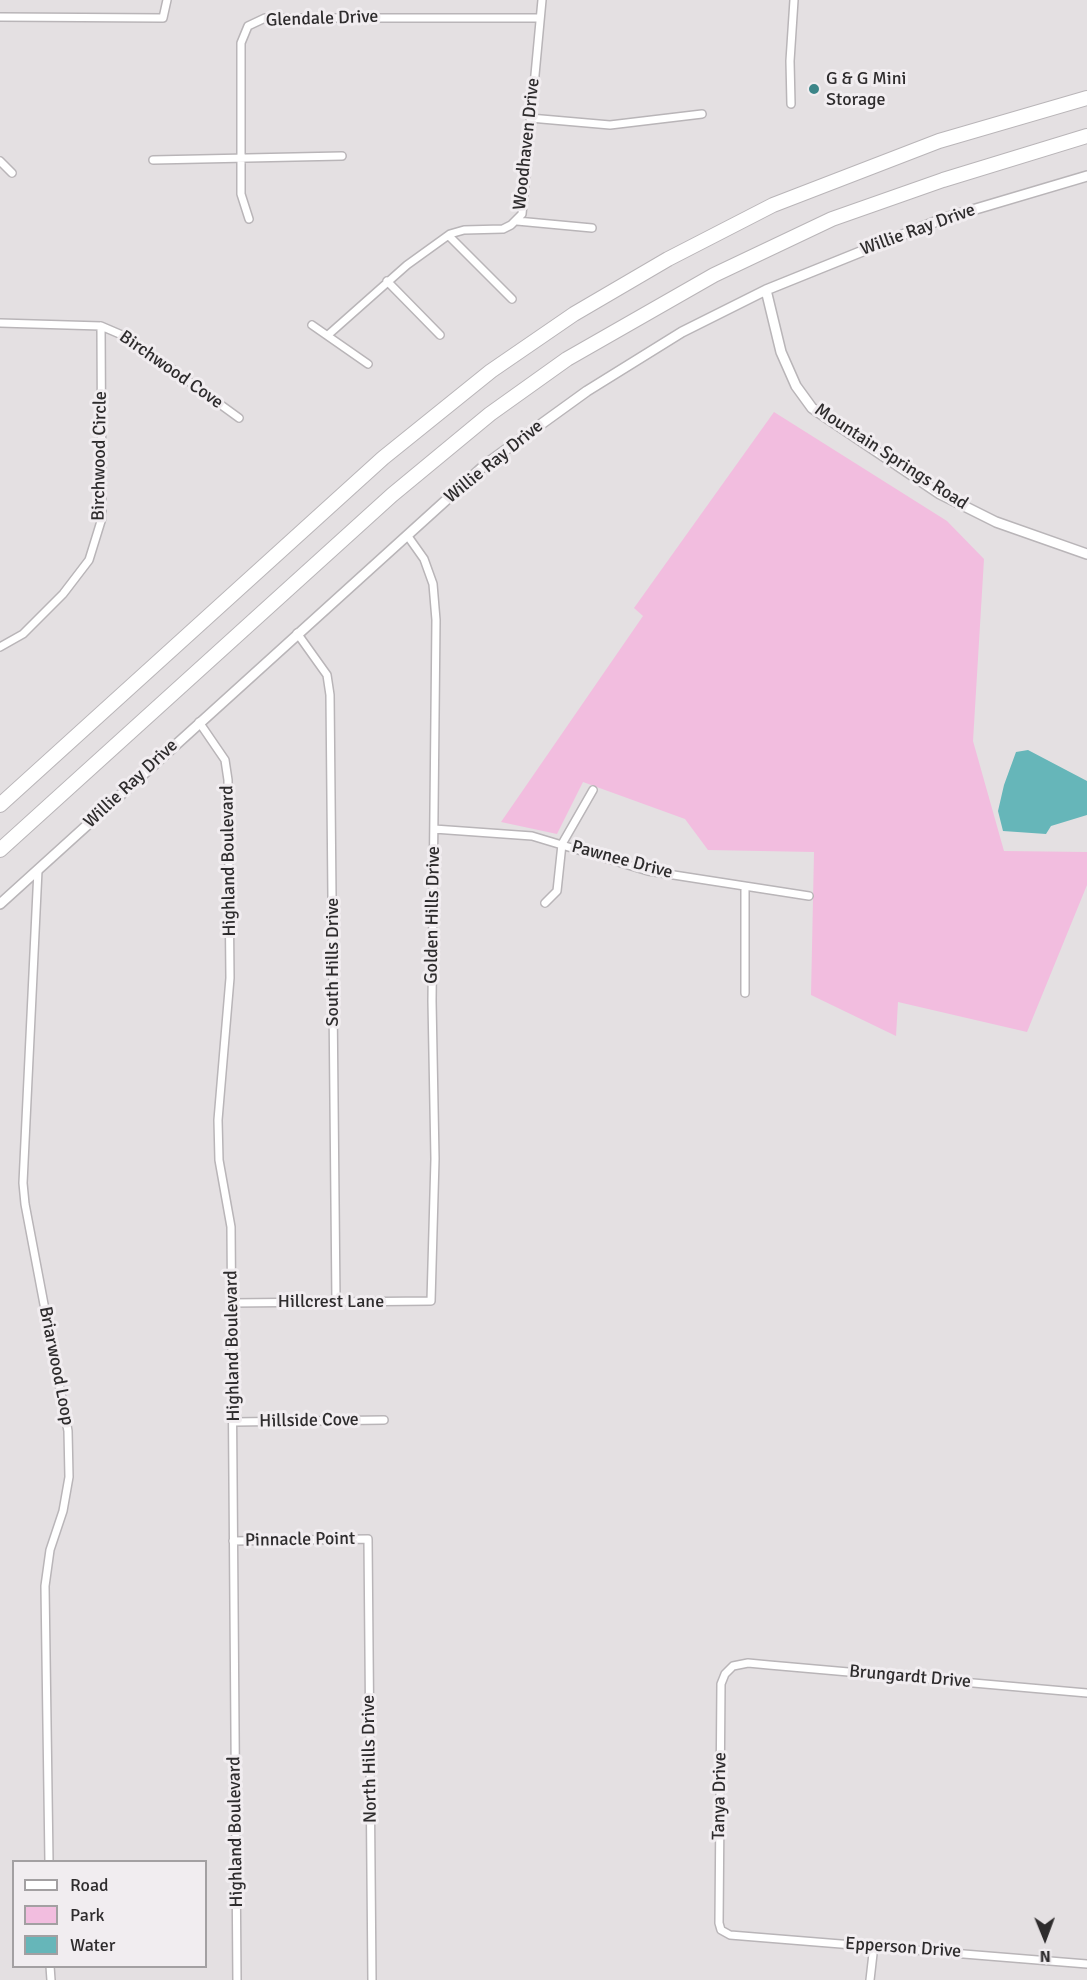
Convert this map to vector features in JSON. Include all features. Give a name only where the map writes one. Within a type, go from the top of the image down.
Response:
[{"type":"highway","points":[[0,805],[383,458],[491,370],[574,314],[668,259],[773,206],[939,141],[1087,98]]},
{"type":"highway","points":[[0,850],[392,495],[490,414],[567,359],[714,274],[832,219],[943,180],[1087,136]]},
{"type":"street","points":[[0,17],[163,18],[167,0]]},
{"type":"street","points":[[540,18],[542,0]]},
{"type":"street","points":[[791,104],[789,61],[794,0]]},
{"type":"street","name":"Glendale Drive","points":[[249,219],[241,194],[241,43],[248,26],[265,18],[540,18]]},
{"type":"street","name":"Woodhaven Drive","points":[[328,335],[387,281],[449,236],[464,231],[503,229],[518,221],[524,205],[540,18]]},
{"type":"street","points":[[530,118],[610,125],[702,114]]},
{"type":"street","points":[[153,160],[342,156]]},
{"type":"street","points":[[0,161],[12,173]]},
{"type":"street","name":"Willie Ray Drive","points":[[0,904],[486,464],[587,391],[682,332],[766,290],[942,219],[1087,176]]},
{"type":"street","points":[[518,221],[592,228]]},
{"type":"street","points":[[449,236],[512,299]]},
{"type":"street","points":[[387,281],[440,335]]},
{"type":"street","name":"Mountain Springs Road","points":[[766,290],[781,352],[796,386],[812,408],[940,494],[996,522],[1087,554]]},
{"type":"street","points":[[0,323],[101,326]]},
{"type":"street","points":[[312,325],[368,364]]},
{"type":"street","name":"Birchwood Cove","points":[[101,326],[129,338],[239,418]]},
{"type":"street","name":"Birchwood Circle","points":[[0,648],[24,634],[63,594],[88,560],[102,518],[101,326]]},
{"type":"street","name":"Golden Hills Drive","points":[[407,535],[424,559],[433,584],[437,653],[432,1001],[435,1159],[430,1301]]},
{"type":"street","name":"South Hills Drive","points":[[297,633],[327,675],[330,695],[336,1302]]},
{"type":"street","name":"Highland Boulevard","points":[[199,722],[225,760],[228,780],[230,978],[218,1120],[219,1160],[231,1227],[237,1980]]},
{"type":"street","points":[[545,903],[557,891],[562,844],[593,790]]},
{"type":"street","name":"Pawnee Drive","points":[[434,829],[522,835],[562,844],[648,871],[809,896]]},
{"type":"street","name":"Briarwood Loop","points":[[38,870],[24,1183],[69,1442],[69,1477],[63,1511],[50,1550],[45,1586],[49,1860]]},
{"type":"street","points":[[745,886],[745,993]]},
{"type":"street","name":"Hillcrest Lane","points":[[232,1303],[430,1301]]},
{"type":"street","name":"Hillside Cove","points":[[234,1422],[384,1420]]},
{"type":"street","name":"Pinnacle Point","points":[[233,1541],[368,1539]]},
{"type":"street","name":"North Hills Drive","points":[[368,1539],[372,1980]]},
{"type":"street","name":"Brungardt Drive","points":[[733,1666],[769,1665],[1087,1693]]},
{"type":"street","name":"Tanya Drive","points":[[721,1929],[719,1923],[721,1684],[725,1674],[733,1666]]},
{"type":"street","name":"Epperson Drive","points":[[721,1929],[730,1935],[1087,1964]]},
{"type":"street","points":[[870,1980],[874,1945]]},
{"type":"green space","points":[[774,412],[947,521],[984,559],[973,741],[1004,851],[1087,852],[1087,885],[1027,1032],[898,1002],[896,1036],[811,995],[814,852],[708,850],[685,819],[583,782],[557,834],[501,822],[643,616],[634,608]]},
{"type":"water","points":[[1028,750],[1087,781],[1087,815],[1051,826],[1046,834],[1003,831],[998,811],[1004,785],[1016,752]]},
{"type":"place","name":"G & G Mini Storage","points":[[814,89]]}]
